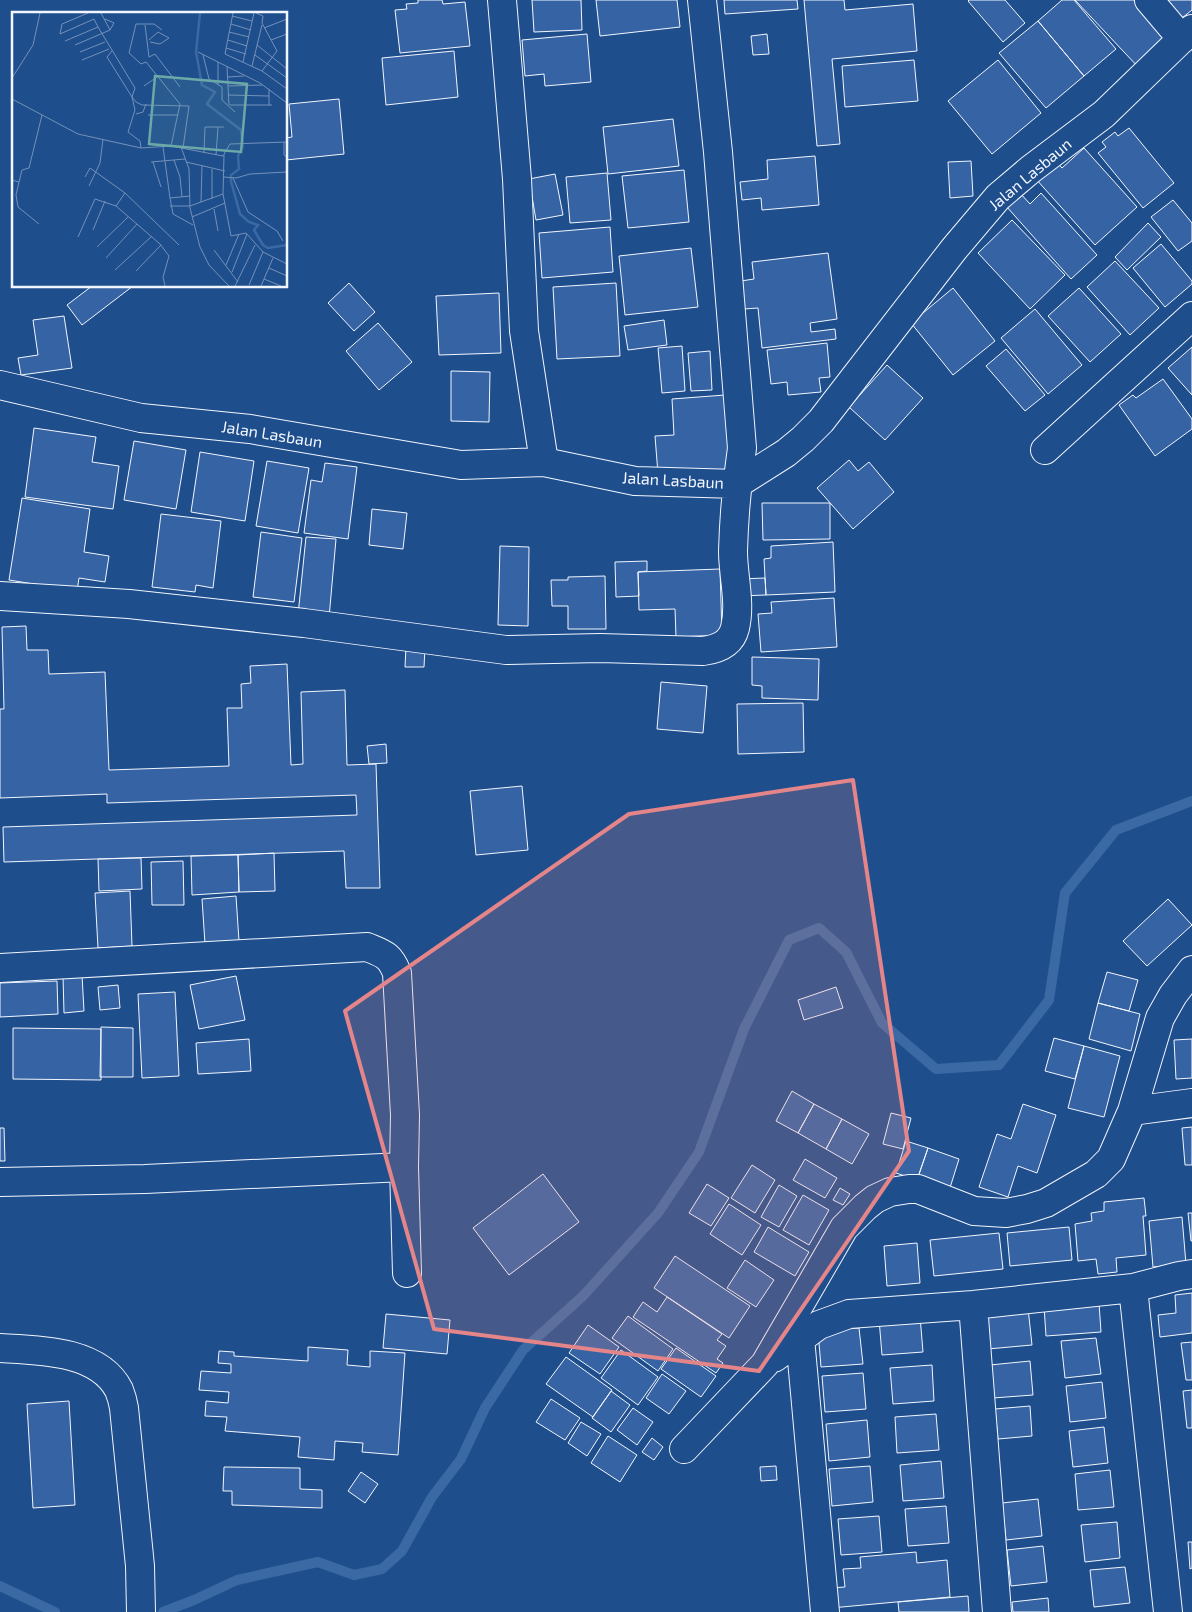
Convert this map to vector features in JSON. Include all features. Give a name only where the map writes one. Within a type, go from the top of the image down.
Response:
[{"type":"street","points":[[502,0],[517,178],[524,331],[544,462]]},
{"type":"street","points":[[0,596],[139,605],[304,623],[506,650],[600,648],[703,651],[718,649],[729,640],[735,629],[737,608],[734,552],[737,484],[742,448],[718,162],[702,0]]},
{"type":"street","points":[[1149,0],[1187,34]]},
{"type":"street","name":"Jalan Lasbaun","points":[[0,384],[141,418],[250,430],[461,465],[544,462],[635,481],[737,484],[786,453],[822,421],[954,249],[998,196],[1104,114],[1187,34]]},
{"type":"street","points":[[1045,450],[1192,316]]},
{"type":"street","points":[[0,968],[367,947],[385,954],[392,961],[397,973],[405,1115],[404,1167],[407,1273]]},
{"type":"street","points":[[765,1364],[844,1228],[865,1207],[890,1192],[909,1188],[918,1189],[974,1211],[1006,1213],[1046,1203],[1096,1174],[1110,1159],[1132,1110],[1160,1018],[1173,995],[1192,970]]},
{"type":"street","points":[[1132,1110],[1192,1103]]},
{"type":"street","points":[[0,1182],[145,1179],[404,1167]]},
{"type":"street","points":[[684,1450],[765,1364],[819,1325],[849,1314],[973,1305],[1133,1288],[1192,1274]]},
{"type":"street","points":[[1133,1288],[1168,1612]]},
{"type":"street","points":[[973,1305],[997,1612]]},
{"type":"street","points":[[800,1338],[825,1612]]},
{"type":"street","points":[[0,1348],[38,1350],[83,1358],[107,1375],[118,1389],[124,1408],[140,1566],[141,1612]]},
{"type":"highlighted area","points":[[853,780],[909,1151],[759,1371],[434,1329],[345,1011],[629,814]]},
{"type":"building","points":[[418,0],[442,0],[443,4],[465,2],[470,46],[400,53],[395,10],[407,9],[406,4],[418,3]]},
{"type":"building","points":[[532,0],[581,0],[582,30],[534,32]]},
{"type":"building","points":[[596,0],[677,0],[680,27],[600,36]]},
{"type":"building","points":[[724,0],[797,0],[798,9],[725,14]]},
{"type":"building","points":[[804,0],[844,0],[845,10],[913,4],[917,51],[832,59],[840,144],[817,146]]},
{"type":"building","points":[[969,0],[1005,0],[1025,23],[1003,42]]},
{"type":"building","points":[[1062,0],[1074,0],[1116,49],[1084,76],[1038,21]]},
{"type":"building","points":[[1075,0],[1134,0],[1171,40],[1140,69]]},
{"type":"building","points":[[1168,0],[1192,0],[1192,10],[1182,18]]},
{"type":"building","points":[[1038,21],[1084,76],[1046,108],[999,53]]},
{"type":"building","points":[[587,34],[591,82],[545,86],[544,74],[525,76],[522,40]]},
{"type":"building","points":[[767,34],[769,54],[753,55],[751,36]]},
{"type":"building","points":[[454,51],[458,97],[386,105],[382,58]]},
{"type":"building","points":[[914,60],[918,101],[845,107],[842,66]]},
{"type":"building","points":[[998,60],[1041,113],[992,154],[948,101]]},
{"type":"building","points":[[339,99],[344,154],[288,160],[288,138],[292,137],[289,104]]},
{"type":"building","points":[[673,119],[679,166],[608,174],[603,127]]},
{"type":"building","points":[[1129,128],[1174,183],[1143,208],[1098,153],[1106,147],[1102,142],[1115,132],[1118,136]]},
{"type":"building","points":[[1084,148],[1137,207],[1095,245],[1035,178],[1055,160],[1062,168]]},
{"type":"building","points":[[815,156],[819,205],[762,210],[761,198],[742,200],[740,182],[768,179],[767,160]]},
{"type":"building","points":[[971,161],[973,196],[950,198],[948,162]]},
{"type":"building","points":[[684,170],[689,222],[628,228],[622,176]]},
{"type":"building","points":[[607,173],[611,220],[570,223],[566,177]]},
{"type":"building","points":[[555,174],[563,215],[536,220],[529,179]]},
{"type":"building","points":[[1020,193],[1030,204],[1041,193],[1097,255],[1071,279],[1006,206]]},
{"type":"building","points":[[1173,200],[1192,223],[1192,241],[1178,251],[1151,217]]},
{"type":"building","points":[[1012,220],[1065,275],[1030,309],[978,253]]},
{"type":"building","points":[[1148,223],[1161,237],[1127,270],[1115,257]]},
{"type":"building","points":[[610,227],[613,272],[542,278],[539,233]]},
{"type":"building","points":[[1161,244],[1192,281],[1192,284],[1165,307],[1133,268]]},
{"type":"building","points":[[691,248],[698,307],[625,315],[619,256]]},
{"type":"building","points":[[828,253],[837,319],[810,323],[811,332],[835,329],[836,339],[762,348],[758,308],[744,309],[741,281],[754,279],[752,262]]},
{"type":"building","points":[[1115,261],[1159,308],[1130,335],[1087,287]]},
{"type":"building","points":[[349,283],[375,312],[354,331],[328,303]]},
{"type":"building","points":[[616,283],[620,356],[557,359],[553,287]]},
{"type":"building","points":[[89,288],[130,288],[82,325],[67,305]]},
{"type":"building","points":[[953,288],[995,341],[953,375],[911,323]]},
{"type":"building","points":[[1079,288],[1121,334],[1090,362],[1048,316]]},
{"type":"building","points":[[499,293],[501,353],[439,355],[436,296]]},
{"type":"building","points":[[1035,309],[1082,365],[1048,394],[1001,338]]},
{"type":"building","points":[[64,316],[72,368],[21,375],[18,358],[38,355],[33,320]]},
{"type":"building","points":[[664,320],[667,345],[628,350],[624,326]]},
{"type":"building","points":[[378,323],[412,362],[379,390],[346,351]]},
{"type":"building","points":[[827,343],[830,377],[819,378],[821,392],[788,395],[787,382],[771,384],[767,350]]},
{"type":"building","points":[[682,346],[685,391],[662,393],[658,348]]},
{"type":"building","points":[[1192,347],[1192,395],[1168,368]]},
{"type":"building","points":[[1006,349],[1045,395],[1025,411],[986,366]]},
{"type":"building","points":[[710,351],[712,390],[691,391],[688,353]]},
{"type":"building","points":[[887,365],[923,398],[885,440],[849,407]]},
{"type":"building","points":[[451,371],[490,372],[489,422],[451,421]]},
{"type":"building","points":[[1163,379],[1192,419],[1192,429],[1155,456],[1119,405],[1133,395],[1136,398]]},
{"type":"building","points":[[725,395],[730,469],[658,474],[655,436],[674,435],[672,399]]},
{"type":"building","points":[[34,428],[96,437],[92,462],[119,466],[113,509],[25,497]]},
{"type":"building","points":[[134,441],[186,450],[176,509],[124,500]]},
{"type":"building","points":[[200,452],[254,461],[245,521],[191,512]]},
{"type":"building","points":[[849,460],[858,471],[869,462],[894,492],[853,529],[817,488]]},
{"type":"building","points":[[267,461],[309,468],[298,533],[256,526]]},
{"type":"building","points":[[325,463],[357,467],[348,539],[304,533],[311,480],[322,482]]},
{"type":"building","points":[[22,498],[90,509],[84,552],[109,556],[105,582],[79,578],[77,591],[9,580]]},
{"type":"building","points":[[762,503],[830,503],[830,539],[763,540]]},
{"type":"building","points":[[372,509],[407,513],[403,549],[369,545]]},
{"type":"building","points":[[161,514],[221,521],[213,588],[196,585],[195,592],[152,587]]},
{"type":"building","points":[[261,532],[302,538],[294,602],[253,597]]},
{"type":"building","points":[[306,537],[336,539],[329,618],[298,615]]},
{"type":"building","points":[[833,542],[835,592],[766,595],[764,559],[771,558],[771,546]]},
{"type":"building","points":[[500,546],[529,547],[528,626],[498,625]]},
{"type":"building","points":[[647,561],[647,571],[638,572],[639,596],[616,597],[615,562]]},
{"type":"building","points":[[720,569],[722,635],[676,637],[675,609],[639,610],[638,572]]},
{"type":"building","points":[[605,576],[606,629],[568,629],[568,606],[552,606],[551,580],[568,580],[568,577]]},
{"type":"building","points":[[765,578],[766,595],[740,596],[739,579]]},
{"type":"building","points":[[834,598],[837,647],[761,652],[758,614],[772,613],[771,602]]},
{"type":"building","points":[[26,626],[27,650],[48,650],[49,674],[105,672],[109,770],[229,766],[227,708],[242,708],[241,684],[251,683],[250,666],[287,664],[291,765],[303,764],[301,692],[345,690],[347,765],[376,764],[380,888],[346,888],[344,851],[4,862],[3,827],[357,815],[356,795],[107,803],[107,794],[0,798],[0,709],[4,709],[2,627]]},
{"type":"building","points":[[406,647],[425,648],[424,667],[405,667]]},
{"type":"building","points":[[752,657],[819,659],[818,700],[762,698],[762,686],[752,685]]},
{"type":"building","points":[[661,682],[707,686],[703,733],[657,729]]},
{"type":"building","points":[[803,703],[804,752],[738,754],[737,704]]},
{"type":"building","points":[[386,744],[387,763],[369,764],[367,746]]},
{"type":"building","points":[[522,786],[528,850],[476,855],[470,791]]},
{"type":"building","points":[[274,853],[275,891],[239,892],[238,855]]},
{"type":"building","points":[[238,855],[239,892],[192,895],[191,856]]},
{"type":"building","points":[[141,858],[142,889],[99,891],[98,859]]},
{"type":"building","points":[[183,861],[184,905],[152,905],[151,862]]},
{"type":"building","points":[[130,891],[132,946],[98,948],[95,893]]},
{"type":"building","points":[[236,896],[239,941],[205,944],[202,899]]},
{"type":"building","points":[[1168,899],[1192,925],[1147,966],[1123,941]]},
{"type":"building","points":[[1107,972],[1138,980],[1129,1011],[1098,1003]]},
{"type":"building","points":[[82,975],[84,1011],[64,1013],[63,976]]},
{"type":"building","points":[[236,976],[245,1020],[199,1029],[190,985]]},
{"type":"building","points":[[57,981],[58,1014],[0,1017],[0,983]]},
{"type":"building","points":[[118,985],[120,1008],[100,1010],[98,987]]},
{"type":"building","points":[[836,987],[843,1008],[804,1020],[798,1000]]},
{"type":"building","points":[[175,992],[179,1076],[142,1078],[138,994]]},
{"type":"building","points":[[1098,1003],[1140,1014],[1131,1051],[1089,1039]]},
{"type":"building","points":[[101,1027],[133,1028],[133,1077],[100,1077]]},
{"type":"building","points":[[13,1028],[101,1029],[101,1080],[13,1079]]},
{"type":"building","points":[[1054,1038],[1084,1046],[1075,1079],[1045,1071]]},
{"type":"building","points":[[249,1039],[251,1071],[198,1074],[196,1043]]},
{"type":"building","points":[[1192,1039],[1192,1078],[1176,1079],[1174,1040]]},
{"type":"building","points":[[1084,1046],[1120,1056],[1104,1117],[1068,1108]]},
{"type":"building","points":[[792,1091],[814,1104],[798,1133],[776,1121]]},
{"type":"building","points":[[814,1104],[842,1119],[826,1149],[798,1133]]},
{"type":"building","points":[[1023,1104],[1056,1115],[1037,1173],[1018,1166],[1008,1197],[979,1187],[997,1134],[1011,1139]]},
{"type":"building","points":[[891,1113],[911,1118],[903,1149],[883,1144]]},
{"type":"building","points":[[842,1119],[869,1134],[852,1164],[826,1149]]},
{"type":"building","points":[[1192,1127],[1192,1165],[1185,1165],[1182,1128]]},
{"type":"building","points":[[0,1128],[4,1128],[5,1161],[0,1161]]},
{"type":"building","points":[[906,1141],[928,1148],[917,1180],[896,1173]]},
{"type":"building","points":[[928,1148],[959,1159],[949,1191],[917,1180]]},
{"type":"building","points":[[805,1159],[837,1178],[825,1198],[793,1180]]},
{"type":"building","points":[[752,1165],[775,1180],[755,1213],[731,1198]]},
{"type":"building","points":[[543,1174],[579,1222],[509,1275],[473,1228]]},
{"type":"building","points":[[707,1184],[729,1198],[711,1226],[689,1213]]},
{"type":"building","points":[[779,1185],[797,1196],[779,1227],[761,1217]]},
{"type":"building","points":[[840,1188],[850,1194],[843,1205],[833,1200]]},
{"type":"building","points":[[803,1195],[829,1210],[809,1245],[783,1230]]},
{"type":"building","points":[[1144,1198],[1146,1216],[1143,1216],[1146,1255],[1116,1258],[1117,1272],[1098,1274],[1096,1259],[1078,1261],[1075,1224],[1092,1221],[1091,1213],[1104,1211],[1104,1202]]},
{"type":"building","points":[[729,1204],[761,1225],[742,1255],[710,1234]]},
{"type":"building","points":[[1188,1213],[1192,1213],[1192,1241],[1191,1241]]},
{"type":"building","points":[[1182,1217],[1186,1264],[1153,1267],[1149,1221]]},
{"type":"building","points":[[768,1227],[809,1252],[795,1276],[754,1252]]},
{"type":"building","points":[[1069,1227],[1072,1260],[1010,1266],[1007,1233]]},
{"type":"building","points":[[999,1233],[1003,1269],[934,1276],[930,1240]]},
{"type":"building","points":[[917,1243],[920,1283],[887,1286],[884,1246]]},
{"type":"building","points":[[675,1256],[750,1306],[729,1338],[654,1288]]},
{"type":"building","points":[[745,1260],[774,1280],[756,1307],[727,1288]]},
{"type":"building","points":[[1192,1293],[1192,1333],[1160,1337],[1158,1315],[1176,1313],[1175,1295]]},
{"type":"building","points":[[667,1297],[722,1334],[717,1340],[726,1346],[717,1359],[723,1363],[716,1373],[633,1317],[643,1302],[657,1312]]},
{"type":"building","points":[[1099,1303],[1101,1332],[1046,1336],[1044,1306]]},
{"type":"building","points":[[1028,1308],[1032,1345],[988,1349],[985,1312]]},
{"type":"building","points":[[386,1314],[450,1320],[447,1354],[383,1348]]},
{"type":"building","points":[[628,1316],[673,1349],[658,1371],[612,1338]]},
{"type":"building","points":[[920,1316],[923,1352],[882,1355],[879,1319]]},
{"type":"building","points":[[588,1325],[619,1347],[600,1374],[569,1353]]},
{"type":"building","points":[[859,1328],[863,1364],[821,1367],[818,1331]]},
{"type":"building","points":[[1096,1338],[1101,1374],[1065,1378],[1061,1341]]},
{"type":"building","points":[[1192,1342],[1192,1380],[1186,1380],[1181,1343]]},
{"type":"building","points":[[308,1347],[348,1350],[347,1365],[370,1367],[370,1351],[405,1353],[398,1455],[362,1452],[363,1443],[335,1441],[334,1460],[298,1457],[300,1437],[225,1431],[227,1417],[205,1416],[206,1401],[228,1403],[229,1392],[199,1390],[201,1371],[231,1373],[231,1364],[218,1363],[219,1351],[234,1352],[234,1356],[308,1361]]},
{"type":"building","points":[[676,1348],[716,1376],[701,1397],[661,1369]]},
{"type":"building","points":[[621,1350],[658,1377],[638,1405],[601,1378]]},
{"type":"building","points":[[566,1357],[612,1390],[593,1417],[546,1384]]},
{"type":"building","points":[[1030,1361],[1033,1395],[993,1398],[990,1365]]},
{"type":"building","points":[[932,1365],[934,1401],[893,1404],[890,1368]]},
{"type":"building","points":[[863,1373],[866,1409],[825,1412],[822,1376]]},
{"type":"building","points":[[662,1374],[686,1391],[669,1414],[646,1398]]},
{"type":"building","points":[[1102,1382],[1106,1418],[1070,1422],[1066,1386]]},
{"type":"building","points":[[1192,1390],[1192,1428],[1187,1428],[1183,1391]]},
{"type":"building","points":[[611,1391],[630,1405],[611,1432],[592,1418]]},
{"type":"building","points":[[551,1399],[580,1418],[565,1440],[536,1422]]},
{"type":"building","points":[[69,1401],[75,1505],[33,1508],[27,1404]]},
{"type":"building","points":[[1030,1406],[1032,1436],[998,1439],[995,1409]]},
{"type":"building","points":[[633,1408],[653,1422],[637,1445],[617,1430]]},
{"type":"building","points":[[936,1414],[939,1450],[897,1453],[895,1417]]},
{"type":"building","points":[[867,1420],[870,1457],[829,1461],[826,1424]]},
{"type":"building","points":[[581,1422],[601,1434],[587,1456],[568,1443]]},
{"type":"building","points":[[1104,1427],[1108,1463],[1073,1467],[1069,1431]]},
{"type":"building","points":[[608,1436],[637,1455],[620,1482],[591,1463]]},
{"type":"building","points":[[652,1438],[663,1447],[654,1460],[642,1452]]},
{"type":"building","points":[[941,1461],[944,1498],[903,1501],[900,1465]]},
{"type":"building","points":[[776,1466],[777,1480],[761,1481],[760,1467]]},
{"type":"building","points":[[870,1466],[873,1502],[832,1506],[829,1469]]},
{"type":"building","points":[[224,1467],[300,1468],[300,1489],[322,1490],[322,1508],[232,1505],[232,1491],[223,1491]]},
{"type":"building","points":[[1110,1470],[1114,1507],[1078,1510],[1075,1474]]},
{"type":"building","points":[[361,1472],[378,1484],[365,1503],[348,1491]]},
{"type":"building","points":[[1038,1499],[1042,1536],[1006,1540],[1002,1503]]},
{"type":"building","points":[[946,1506],[949,1543],[908,1546],[905,1509]]},
{"type":"building","points":[[879,1516],[882,1552],[841,1555],[838,1519]]},
{"type":"building","points":[[1117,1522],[1120,1558],[1085,1562],[1081,1525]]},
{"type":"building","points":[[1188,1542],[1192,1542],[1192,1568],[1190,1569]]},
{"type":"building","points":[[1043,1546],[1047,1582],[1011,1586],[1007,1550]]},
{"type":"building","points":[[916,1552],[917,1563],[947,1560],[950,1597],[831,1608],[829,1588],[845,1587],[843,1569],[861,1568],[860,1557]]},
{"type":"building","points":[[1125,1567],[1130,1603],[1094,1607],[1090,1570]]},
{"type":"building","points":[[968,1596],[969,1612],[899,1612],[898,1602]]},
{"type":"building","points":[[1048,1598],[1049,1612],[1013,1612],[1012,1602]]},
{"type":"waterway","points":[[163,1612],[237,1580],[318,1562],[354,1575],[382,1569],[402,1551],[432,1497],[461,1459],[485,1408],[523,1350],[583,1296],[658,1213],[699,1152],[744,1029],[789,940],[819,928],[846,952],[882,1023],[936,1069],[999,1065],[1049,1000],[1065,893],[1116,830],[1192,801]]},
{"type":"waterway","points":[[0,1586],[55,1612]]}]
